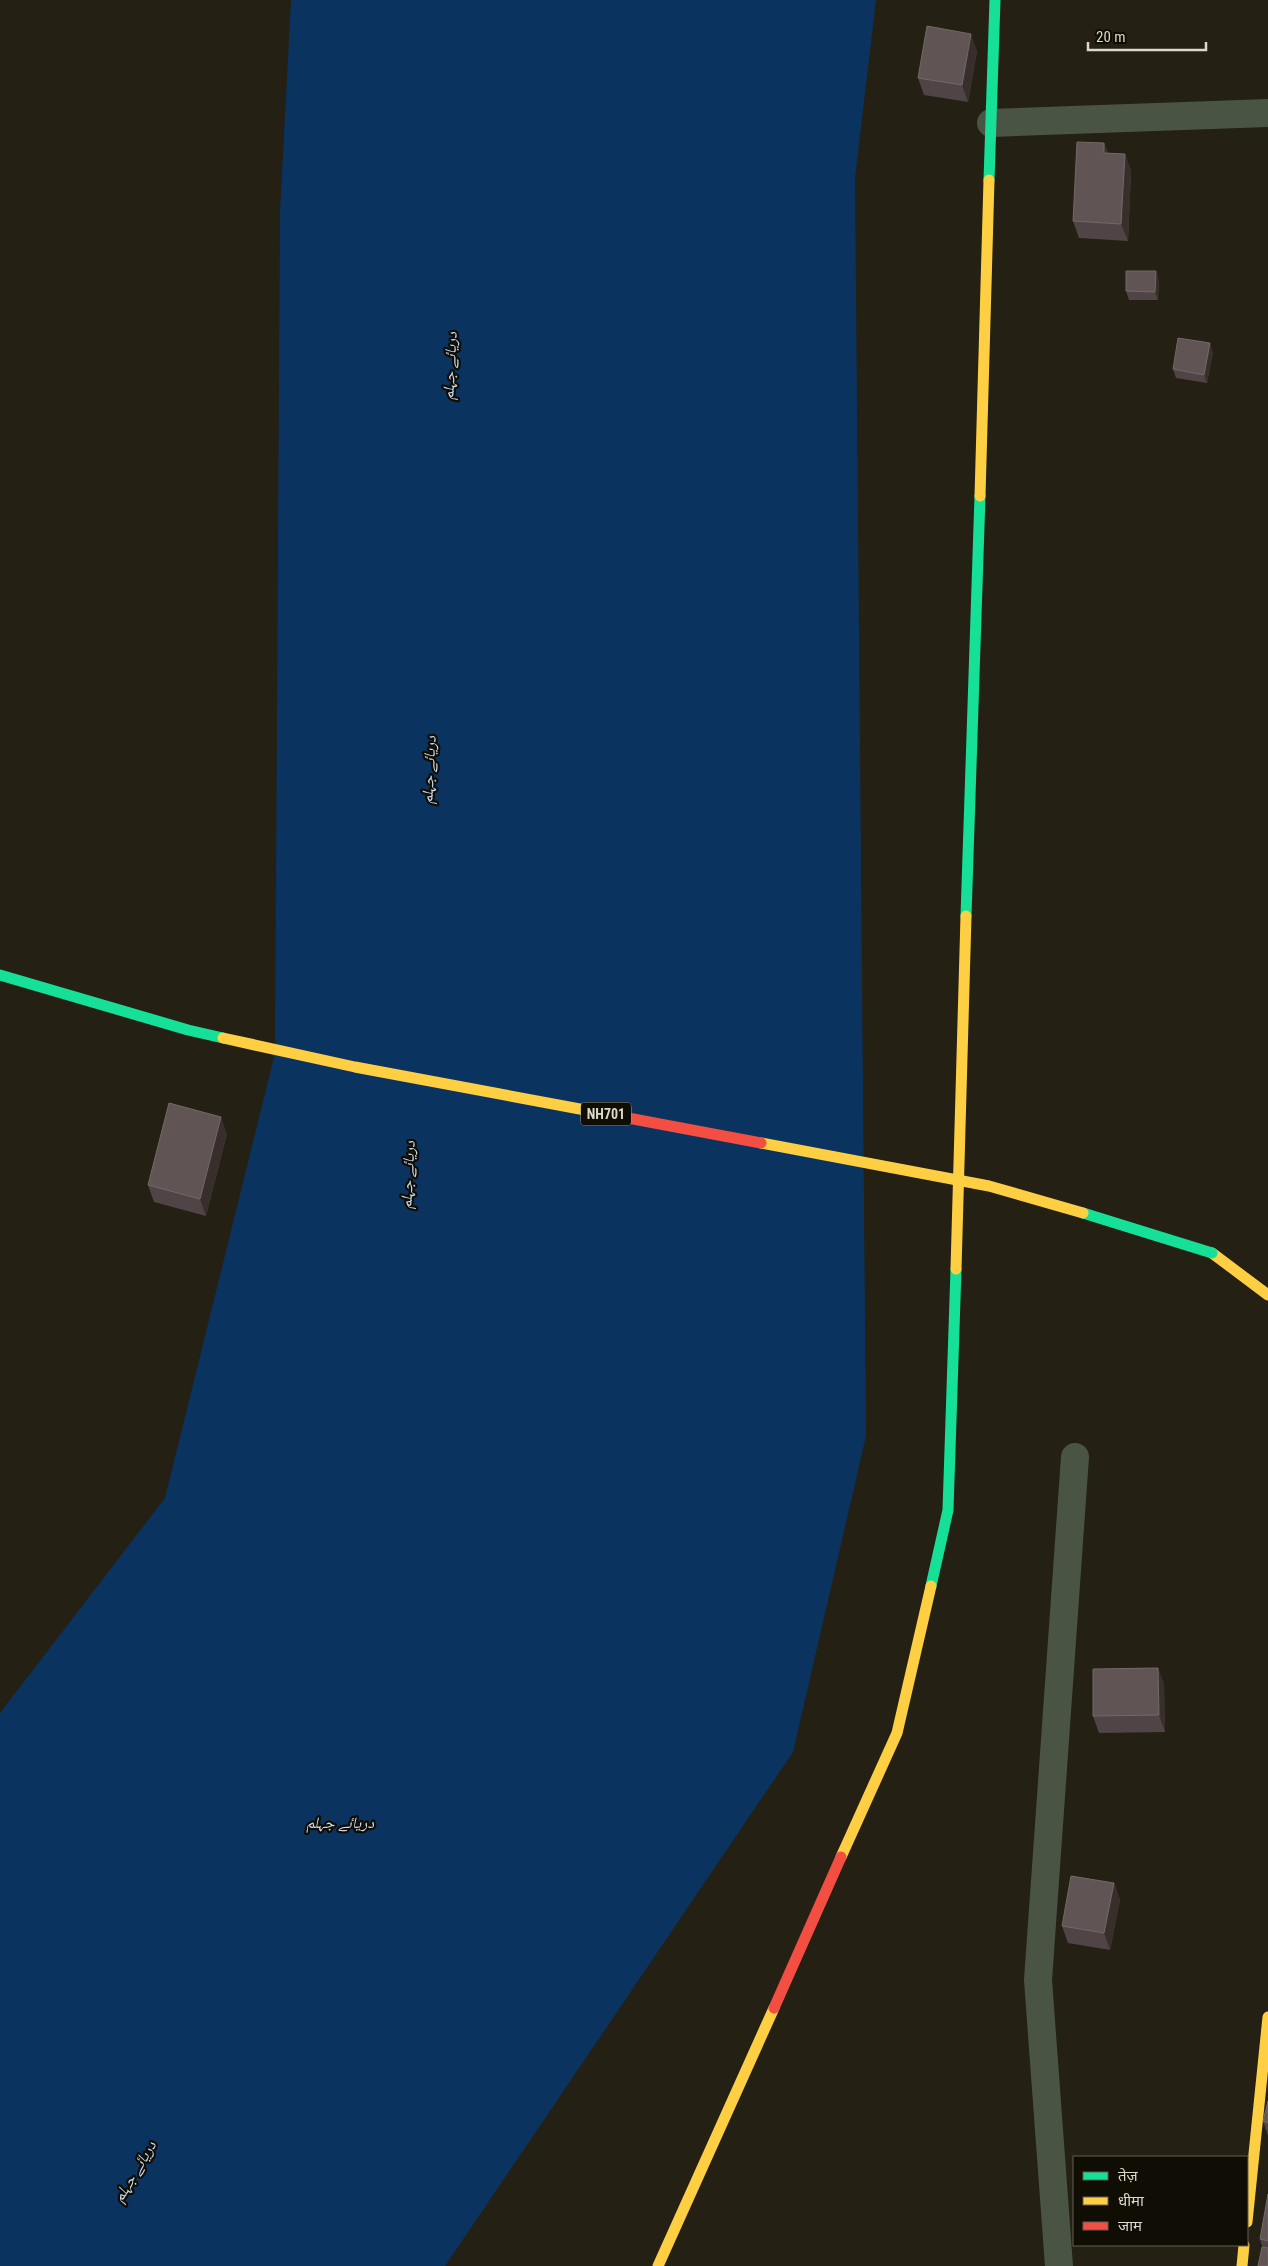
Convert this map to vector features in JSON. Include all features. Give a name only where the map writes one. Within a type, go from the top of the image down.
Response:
[{"type":"main road","points":[[658,2266],[897,1733],[948,1510],[995,0]]},
{"type":"main road","name":"NH701","points":[[0,975],[188,1030],[346,1064],[989,1186],[1043,1200],[1212,1252],[1268,1295]]},
{"type":"main road","points":[[1248,2212],[1268,2017]]},
{"type":"main road","points":[[1242,2266],[1244,2246]]},
{"type":"street","points":[[992,123],[1268,113]]},
{"type":"street","points":[[1059,2266],[1038,1980],[1075,1457]]},
{"type":"water","name":"دریائے جہلم","points":[[291,0],[876,0],[855,178],[866,1436],[793,1752],[445,2266],[0,2266],[0,1713],[165,1498],[275,1053],[280,212]]},
{"type":"building","points":[[927,26],[971,34],[962,85],[918,78]]},
{"type":"building","points":[[1077,142],[1104,143],[1104,153],[1125,154],[1121,224],[1073,221]]},
{"type":"building","points":[[1126,271],[1156,271],[1155,292],[1126,291]]},
{"type":"building","points":[[1178,338],[1210,343],[1204,375],[1173,369]]},
{"type":"building","points":[[169,1103],[221,1117],[200,1199],[148,1185]]},
{"type":"building","points":[[1158,1668],[1159,1715],[1093,1716],[1093,1669]]},
{"type":"building","points":[[1071,1876],[1114,1883],[1104,1933],[1062,1926]]},
{"type":"building","points":[[1268,2101],[1268,2123],[1263,2121]]},
{"type":"building","points":[[1268,2194],[1268,2241],[1260,2239]]},
{"type":"building","points":[[1262,2247],[1268,2248],[1268,2266],[1258,2266]]},
{"type":"traffic: fast","points":[[989,180],[995,0]]},
{"type":"traffic: fast","points":[[966,916],[980,496]]},
{"type":"traffic: fast","points":[[0,975],[188,1030],[223,1038]]},
{"type":"traffic: fast","points":[[1083,1213],[1212,1253]]},
{"type":"traffic: fast","points":[[931,1586],[948,1510],[956,1269]]},
{"type":"traffic: slow","points":[[980,496],[989,180]]},
{"type":"traffic: slow","points":[[956,1269],[966,916]]},
{"type":"traffic: slow","points":[[223,1038],[355,1067],[612,1115]]},
{"type":"traffic: slow","points":[[761,1143],[989,1186],[1083,1213]]},
{"type":"traffic: slow","points":[[1212,1253],[1268,1295]]},
{"type":"traffic: slow","points":[[841,1857],[897,1733],[931,1586]]},
{"type":"traffic: slow","points":[[658,2266],[774,2008]]},
{"type":"traffic: slow","points":[[1248,2212],[1268,2017]]},
{"type":"traffic: slow","points":[[1242,2266],[1244,2246]]},
{"type":"traffic: jam","points":[[612,1115],[761,1143]]},
{"type":"traffic: jam","points":[[774,2008],[841,1857]]}]
